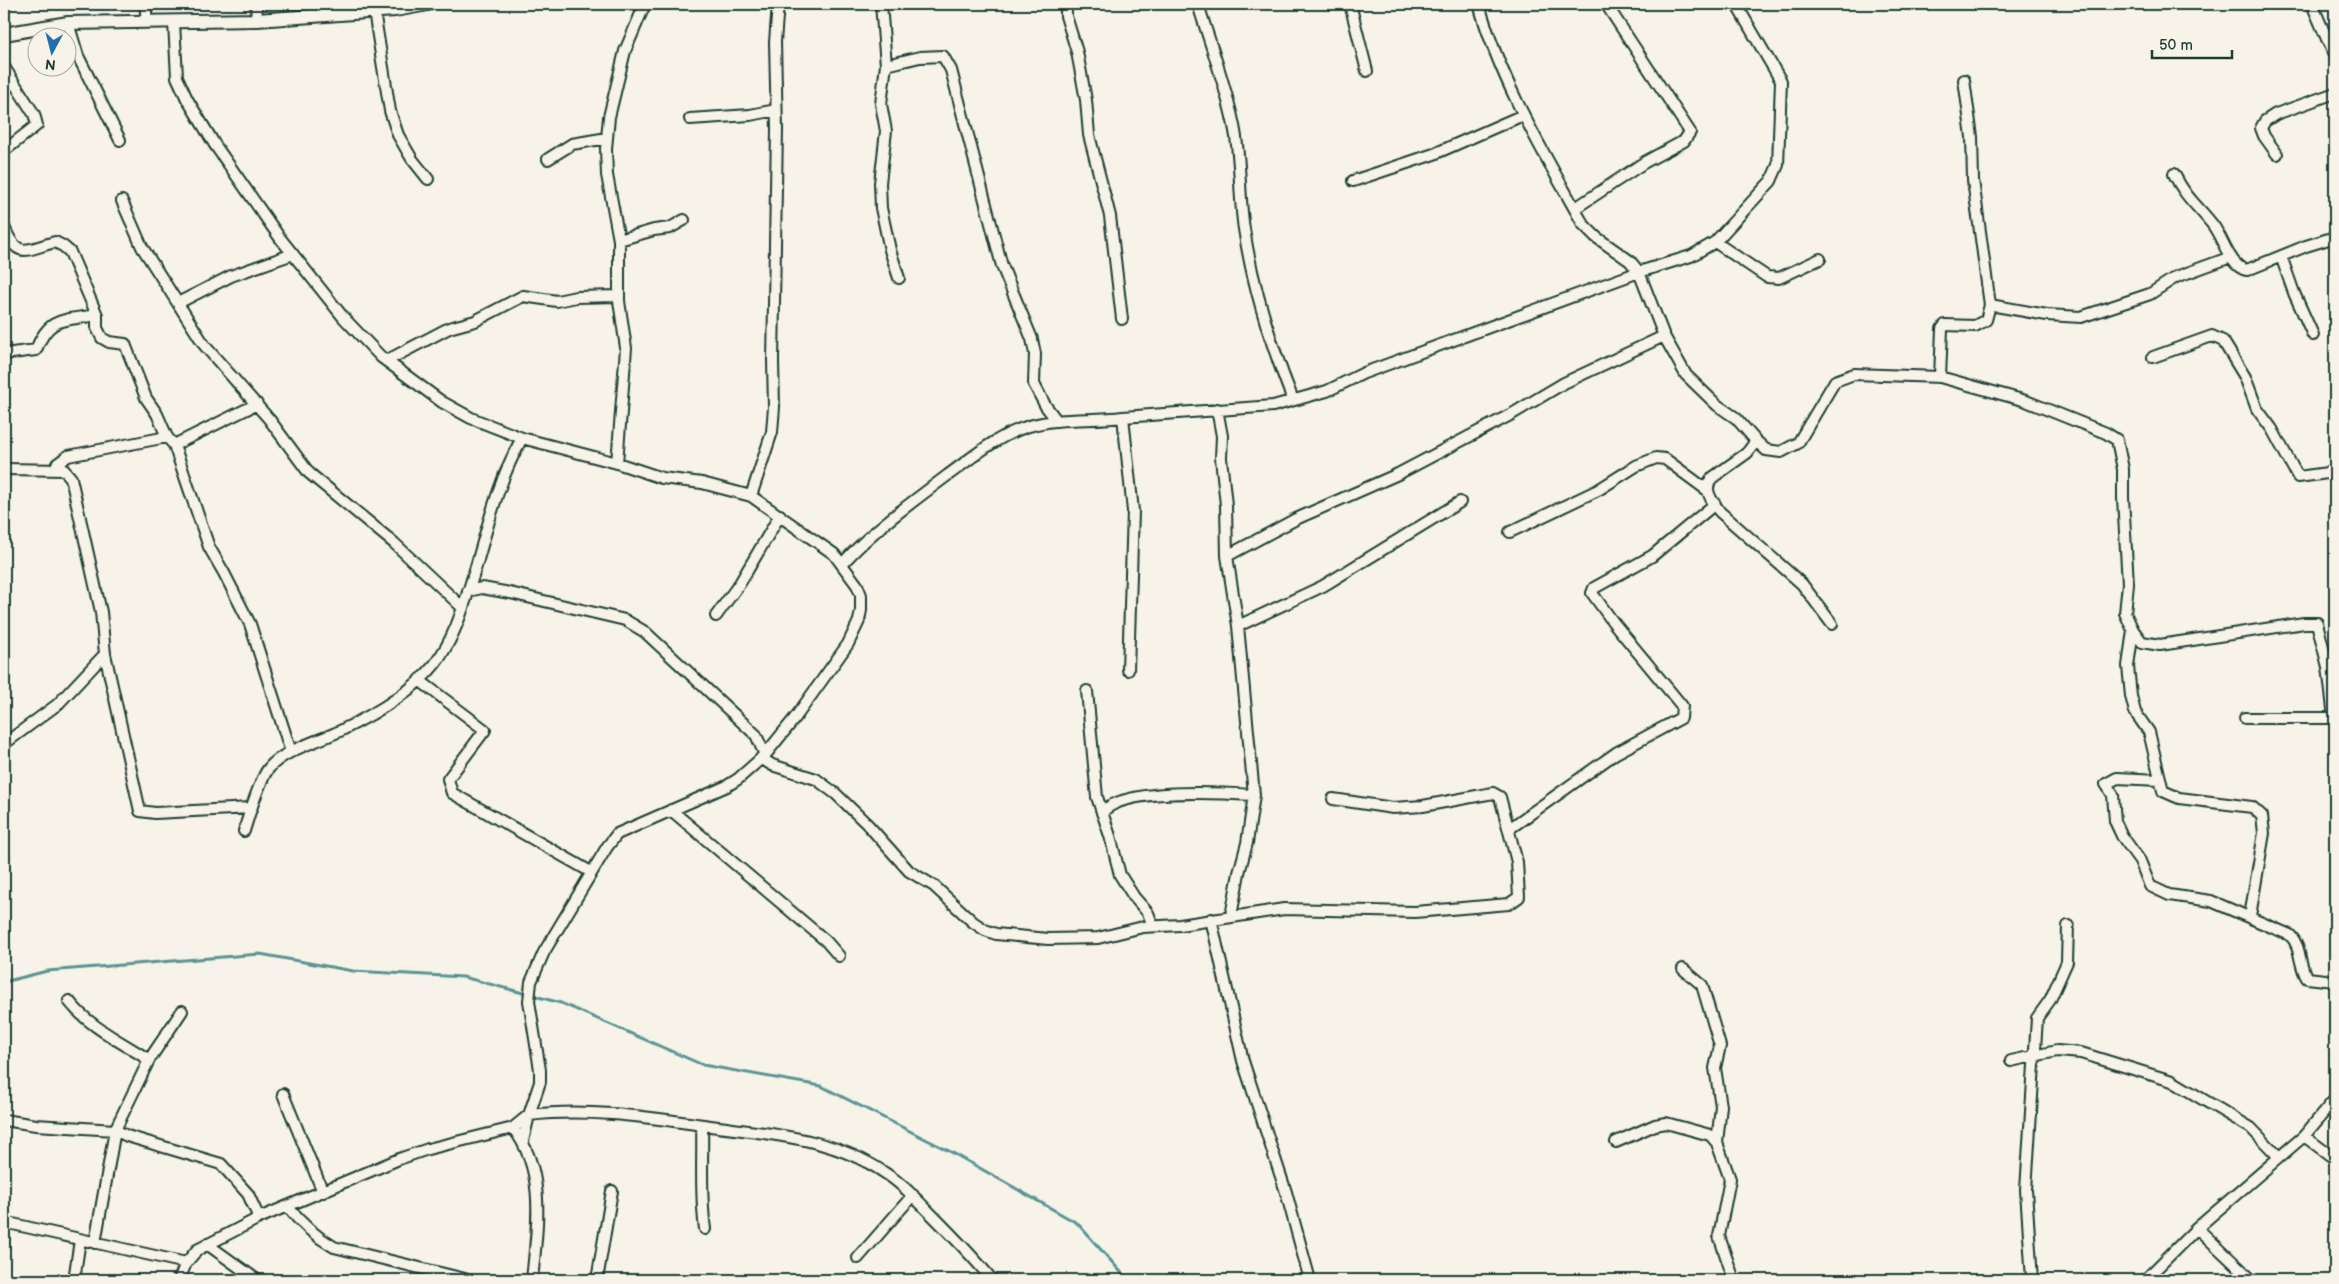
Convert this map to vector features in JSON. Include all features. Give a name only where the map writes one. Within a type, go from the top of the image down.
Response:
[{"type":"street","points":[[145,4],[146,21]]},
{"type":"street","points":[[256,4],[257,20]]},
{"type":"street","points":[[4,34],[68,23],[257,20],[374,12],[428,4]]},
{"type":"street","points":[[617,463],[626,355],[619,296],[619,240],[607,175],[607,138],[625,51],[645,4]]},
{"type":"street","points":[[751,496],[772,432],[774,407],[776,110],[774,42],[778,4]]},
{"type":"street","points":[[881,4],[886,66],[881,104],[886,131],[880,183],[881,208],[890,250],[899,278]]},
{"type":"street","points":[[1066,4],[1066,16],[1077,52],[1086,100],[1089,135],[1110,216],[1122,319]]},
{"type":"street","points":[[1198,4],[1235,128],[1239,149],[1239,182],[1244,230],[1261,311],[1293,400]]},
{"type":"street","points":[[1350,4],[1366,71]]},
{"type":"street","points":[[1479,4],[1496,57],[1523,115],[1583,224],[1596,237],[1630,261],[1638,272],[1664,336],[1686,375],[1706,396],[1736,418],[1756,442],[1766,450],[1781,452],[1798,443],[1835,381],[1854,374],[1940,377],[2026,401],[2117,440],[2123,469],[2128,584],[2125,613],[2133,630],[2142,642],[2160,645],[2304,623],[2317,623],[2332,666],[2333,709],[2335,716],[2245,718]]},
{"type":"street","points":[[1574,207],[1593,197],[1645,162],[1684,141],[1690,132],[1606,4]]},
{"type":"street","points":[[843,563],[856,548],[906,505],[992,443],[1029,426],[1056,421],[1273,406],[1327,391],[1364,373],[1638,272],[1691,256],[1715,242],[1771,181],[1778,165],[1781,81],[1736,4]]},
{"type":"street","points":[[2312,4],[2335,54]]},
{"type":"street","points":[[374,12],[390,111],[398,135],[412,159],[428,179]]},
{"type":"street","points":[[174,22],[177,77],[187,99],[215,145],[293,254],[343,317],[386,361],[442,402],[471,418],[522,438],[617,463],[662,478],[702,483],[751,496],[780,514],[834,554],[843,563],[860,592],[862,610],[859,621],[842,651],[795,718],[763,756],[738,780],[727,786],[617,834],[591,872],[544,952],[531,982],[529,1001],[540,1070],[540,1082],[523,1141]]},
{"type":"street","points":[[68,23],[78,56],[120,140]]},
{"type":"street","points":[[886,66],[920,57],[943,56],[951,70],[1002,266],[1032,339],[1036,354],[1034,384],[1056,421]]},
{"type":"street","points":[[4,68],[34,114],[37,125],[30,133],[4,151]]},
{"type":"street","points":[[1940,377],[1942,329],[1945,325],[1975,326],[1986,320],[1990,305],[1973,180],[1972,138],[1964,80]]},
{"type":"street","points":[[2277,154],[2264,136],[2261,128],[2265,121],[2276,114],[2335,93]]},
{"type":"street","points":[[690,119],[750,115],[776,110]]},
{"type":"street","points":[[1353,181],[1434,154],[1523,115]]},
{"type":"street","points":[[548,158],[572,144],[607,138]]},
{"type":"street","points":[[4,141],[19,139]]},
{"type":"street","points":[[2174,174],[2183,193],[2213,225],[2231,256],[2242,269],[2247,270],[2306,246],[2335,237]]},
{"type":"street","points":[[122,201],[142,247],[205,346],[257,404],[309,473],[394,543],[463,608]]},
{"type":"street","points":[[619,240],[654,230],[670,228],[684,220]]},
{"type":"street","points":[[4,227],[14,247],[21,251],[29,251],[56,242],[70,252],[97,315],[97,328],[102,338],[109,342],[124,344],[146,398],[157,414],[166,437],[174,445],[208,547],[224,573],[250,624],[291,752]]},
{"type":"street","points":[[1715,242],[1767,277],[1779,278],[1820,259]]},
{"type":"street","points":[[178,303],[231,276],[293,254]]},
{"type":"street","points":[[1990,305],[2047,315],[2081,316],[2150,294],[2176,277],[2231,256]]},
{"type":"street","points":[[2281,256],[2294,294],[2313,335]]},
{"type":"street","points":[[386,361],[449,328],[474,321],[523,296],[557,301],[576,297],[619,296]]},
{"type":"street","points":[[4,354],[36,350],[42,333],[52,323],[97,315]]},
{"type":"street","points":[[1227,556],[1296,519],[1398,474],[1498,421],[1564,383],[1664,336]]},
{"type":"street","points":[[2153,357],[2212,336],[2223,341],[2244,377],[2257,409],[2272,429],[2298,477],[2335,472]]},
{"type":"street","points":[[174,445],[257,404]]},
{"type":"street","points":[[1217,410],[1222,436],[1221,458],[1226,505],[1227,556],[1238,626],[1254,795],[1247,843],[1231,916]]},
{"type":"street","points":[[1124,417],[1133,512],[1128,670]]},
{"type":"street","points":[[55,469],[57,464],[68,456],[166,437]]},
{"type":"street","points":[[244,831],[251,808],[269,768],[291,752],[340,731],[375,712],[414,686],[435,664],[463,608],[500,487],[522,438]]},
{"type":"street","points":[[1707,490],[1708,482],[1712,478],[1747,453],[1756,442]]},
{"type":"street","points":[[1510,532],[1598,490],[1636,466],[1656,458],[1665,459],[1707,490],[1720,512],[1802,584],[1832,624]]},
{"type":"street","points":[[4,469],[55,469],[68,473],[73,483],[101,612],[105,654],[140,811],[155,813],[251,808]]},
{"type":"street","points":[[1238,626],[1324,586],[1460,502]]},
{"type":"street","points":[[1509,829],[1616,753],[1681,718],[1682,706],[1613,622],[1592,593],[1594,588],[1652,556],[1715,504]]},
{"type":"street","points":[[716,616],[740,583],[780,514]]},
{"type":"street","points":[[468,592],[482,588],[510,593],[625,620],[645,632],[756,735],[763,756],[772,765],[816,779],[836,794],[868,825],[908,871],[934,886],[985,930],[996,934],[1098,938],[1153,926],[1180,925],[1284,909],[1415,912],[1510,904],[1519,897],[1517,862],[1500,797],[1493,794],[1423,806],[1393,808],[1333,799]]},
{"type":"street","points":[[2133,630],[2128,666],[2131,696],[2135,712],[2149,732],[2163,791],[2179,798],[2252,807],[2262,816],[2264,833],[2250,916]]},
{"type":"street","points":[[4,744],[58,704],[105,654]]},
{"type":"street","points":[[419,680],[485,730],[448,779],[452,793],[591,872]]},
{"type":"street","points":[[1087,691],[1089,722],[1093,741],[1095,786],[1102,813],[1120,876],[1134,897],[1148,913],[1153,926]]},
{"type":"street","points":[[2160,780],[2117,778],[2106,784],[2113,795],[2115,821],[2122,836],[2140,861],[2150,886],[2169,895],[2211,901],[2250,916],[2290,935],[2296,942],[2300,963],[2307,978],[2335,981]]},
{"type":"street","points":[[1102,813],[1106,807],[1121,801],[1181,792],[1254,795]]},
{"type":"street","points":[[671,810],[826,941],[839,956]]},
{"type":"street","points":[[1211,919],[1243,1061],[1286,1192],[1310,1280]]},
{"type":"street","points":[[2032,1280],[2026,1190],[2037,1018],[2050,1000],[2067,962],[2068,926]]},
{"type":"street","points":[[1683,969],[1702,986],[1720,1046],[1715,1068],[1721,1106],[1717,1143]]},
{"type":"street","points":[[69,1001],[78,1013],[149,1060]]},
{"type":"street","points":[[95,1243],[115,1130],[149,1060],[182,1011]]},
{"type":"street","points":[[2011,1061],[2036,1054],[2057,1051],[2081,1053],[2172,1081],[2251,1128],[2278,1156]]},
{"type":"street","points":[[283,1094],[323,1192]]},
{"type":"street","points":[[2145,1280],[2198,1228],[2278,1156],[2304,1136],[2335,1099]]},
{"type":"street","points":[[179,1280],[186,1263],[197,1250],[207,1244],[259,1218],[364,1173],[428,1149],[513,1128],[529,1116],[579,1112],[659,1117],[780,1135],[836,1148],[884,1172],[913,1195],[973,1256],[992,1280]]},
{"type":"street","points":[[4,1120],[36,1125],[115,1130],[127,1136],[220,1164],[248,1194],[259,1218]]},
{"type":"street","points":[[1616,1142],[1655,1125],[1666,1123],[1710,1135],[1717,1143],[1730,1179],[1719,1236],[1734,1280]]},
{"type":"street","points":[[702,1124],[703,1151],[700,1200],[704,1228]]},
{"type":"street","points":[[513,1128],[523,1141],[538,1192],[532,1280]]},
{"type":"street","points":[[2304,1136],[2335,1159]]},
{"type":"street","points":[[598,1280],[612,1191]]},
{"type":"street","points":[[858,1258],[913,1195]]},
{"type":"street","points":[[288,1207],[301,1224],[318,1238],[334,1247],[465,1279]]},
{"type":"street","points":[[4,1222],[186,1263]]},
{"type":"street","points":[[2198,1228],[2252,1280]]},
{"type":"street","points":[[74,1280],[80,1240]]},
{"type":"street","points":[[207,1244],[257,1280]]},
{"type":"waterway","points":[[4,982],[47,971],[260,954],[353,971],[463,977],[561,1003],[703,1065],[821,1086],[953,1153],[1077,1223],[1128,1280]]}]
